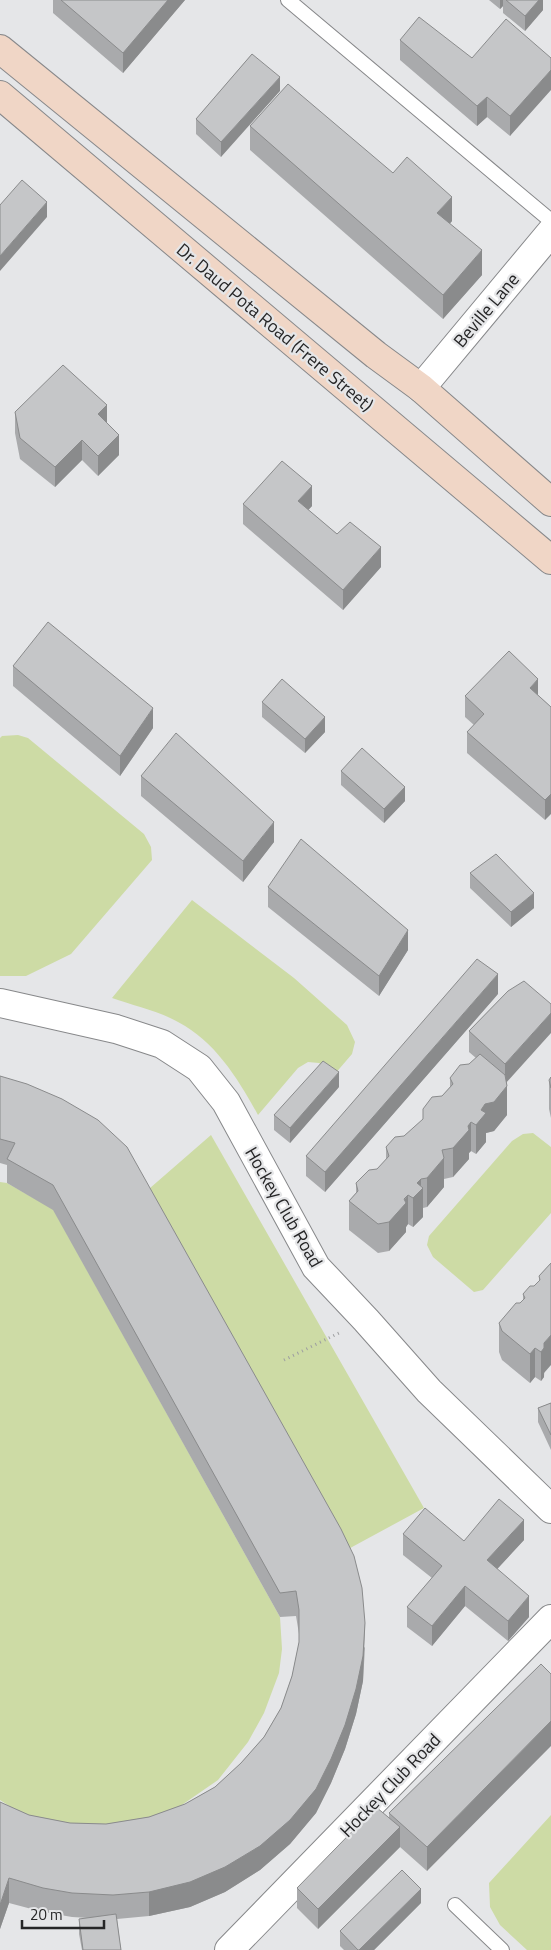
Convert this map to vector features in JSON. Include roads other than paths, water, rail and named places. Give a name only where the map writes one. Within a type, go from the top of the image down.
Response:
[{"type":"main road","points":[[0,49],[376,355],[421,388],[551,502]]},
{"type":"main road","name":"Dr. Daud Pota Road (Frere Street)","points":[[0,95],[551,560]]},
{"type":"street","name":"Beville Lane","points":[[421,388],[551,232]]},
{"type":"street","name":"Hockey Club Road","points":[[0,1002],[116,1030],[162,1044],[199,1068],[226,1102],[316,1267],[429,1391],[551,1509]]},
{"type":"street","name":"Hockey Club Road","points":[[229,1950],[551,1619]]},
{"type":"lane","points":[[288,0],[551,220]]},
{"type":"lane","points":[[455,1905],[502,1950]]}]
